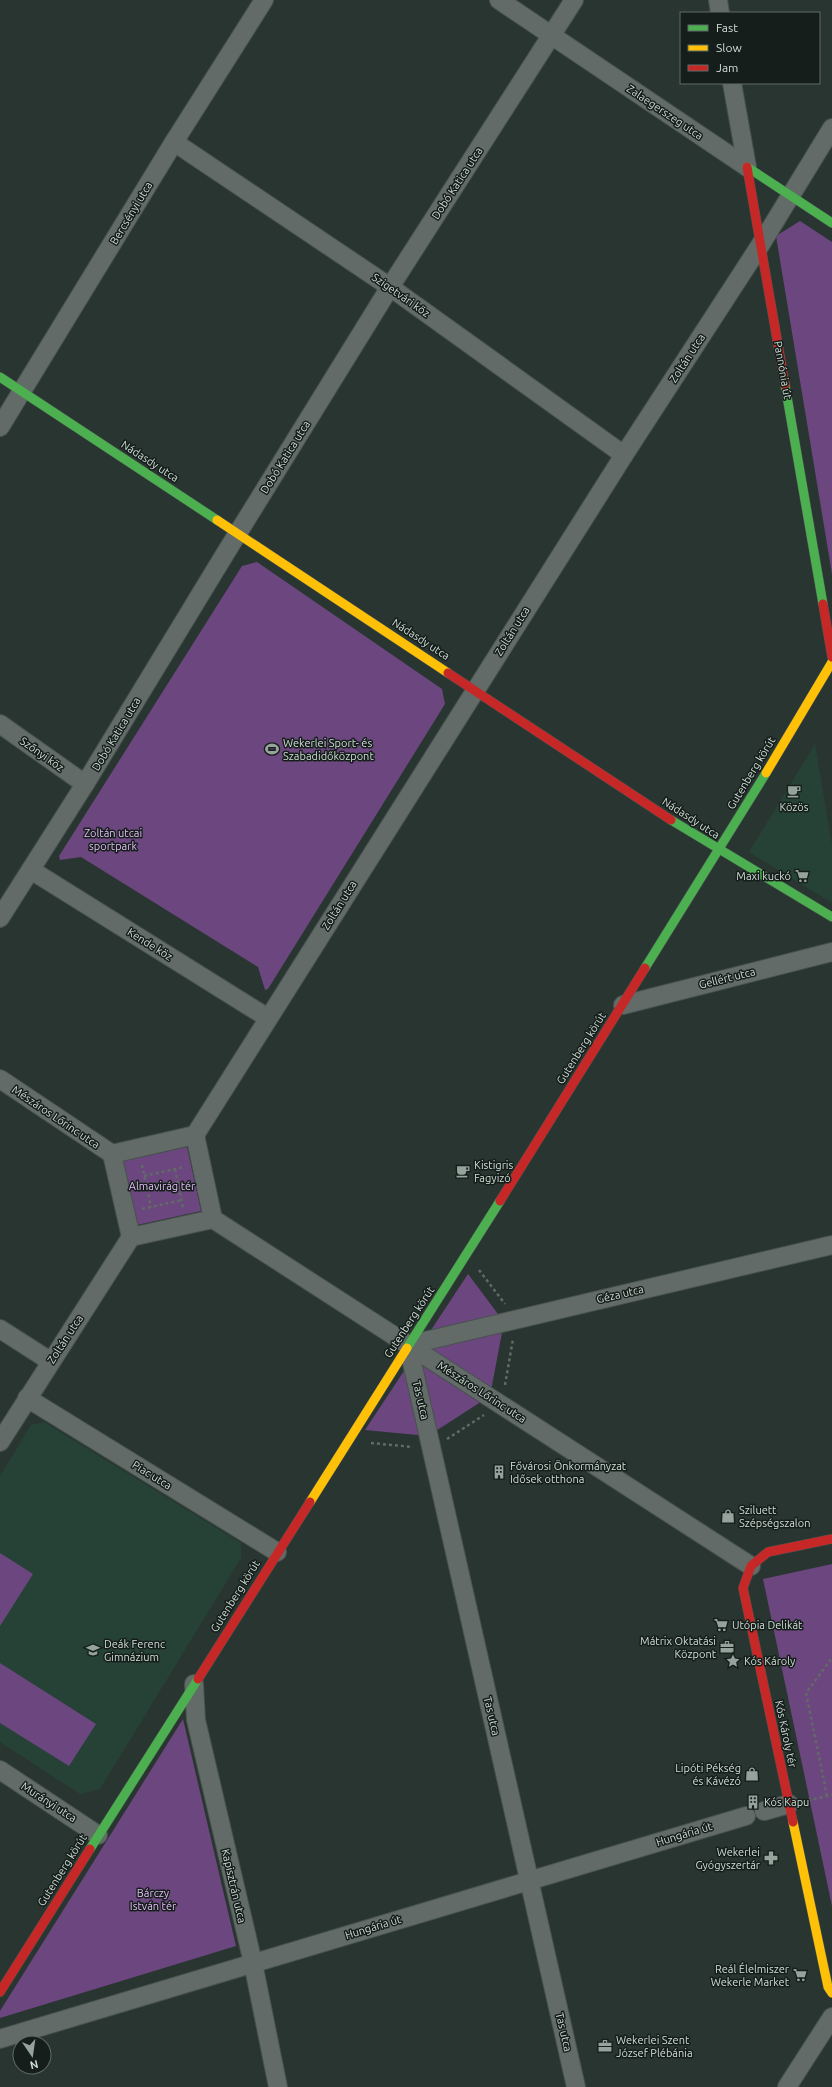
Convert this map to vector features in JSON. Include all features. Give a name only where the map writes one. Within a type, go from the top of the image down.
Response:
[{"type":"street","name":"Bercsényi utca","points":[[0,427],[174,142],[264,0]]},
{"type":"street","name":"Zalaegerszeg utca","points":[[499,0],[832,223]]},
{"type":"street","name":"Dobó Katica utca","points":[[0,918],[85,784],[390,288],[574,0]]},
{"type":"street","points":[[718,0],[720,12]]},
{"type":"street","name":"Pannónia út","points":[[732,84],[832,657]]},
{"type":"street","name":"Zoltán utca","points":[[195,1135],[624,455],[761,244],[832,128]]},
{"type":"street","name":"Szigetvári köz","points":[[174,142],[390,288],[624,455]]},
{"type":"street","name":"Nádasdy utca","points":[[0,376],[719,850],[832,917]]},
{"type":"street","name":"Gutenberg körút","points":[[0,1992],[623,1004],[719,850],[832,662]]},
{"type":"street","name":"Szőnyi köz","points":[[0,724],[85,784]]},
{"type":"street","name":"Kende köz","points":[[31,870],[268,1018]]},
{"type":"street","name":"Gellért utca","points":[[623,1004],[832,952]]},
{"type":"street","name":"Mészáros Lőrinc utca","points":[[0,1079],[112,1154]]},
{"type":"street","points":[[195,1135],[213,1219],[130,1237],[112,1154],[195,1135]]},
{"type":"street","name":"Mészáros Lőrinc utca","points":[[213,1219],[751,1566]]},
{"type":"street","name":"Zoltán utca","points":[[0,1442],[130,1237]]},
{"type":"street","name":"Géza utca","points":[[408,1345],[832,1245]]},
{"type":"street","points":[[0,1329],[50,1361]]},
{"type":"street","name":"Tas utca","points":[[408,1345],[576,2087]]},
{"type":"street","name":"Piac utca","points":[[27,1398],[277,1552]]},
{"type":"street","points":[[751,1566],[768,1552],[832,1539]]},
{"type":"street","name":"Kós Károly tér","points":[[751,1566],[743,1588],[828,1987],[832,1993]]},
{"type":"street","name":"Kapisztrán utca","points":[[194,1684],[196,1720],[253,1963],[278,2087]]},
{"type":"street","name":"Murányi utca","points":[[0,1770],[98,1835]]},
{"type":"street","points":[[764,1811],[789,1804]]},
{"type":"street","name":"Hungária út","points":[[0,2039],[746,1816]]},
{"type":"street","points":[[787,2087],[832,2017]]},
{"type":"path","points":[[138,1148],[151,1207]]},
{"type":"path","points":[[144,1176],[201,1163]]},
{"type":"path","points":[[175,1169],[187,1225]]},
{"type":"path","points":[[125,1213],[182,1200]]},
{"type":"path","points":[[479,1270],[509,1310]]},
{"type":"path","points":[[505,1386],[514,1335]]},
{"type":"path","points":[[441,1443],[486,1414]]},
{"type":"path","points":[[346,1443],[421,1447]]},
{"type":"path","points":[[827,1796],[806,1693],[832,1658]]},
{"type":"path","points":[[810,1800],[832,1795]]},
{"type":"shaded area","points":[[815,744],[832,845],[832,903],[749,852]]},
{"type":"shaded area","name":"Deák Ferenc Gimnázium","points":[[44,1422],[241,1543],[241,1558],[100,1789],[80,1794],[0,1742],[0,1476],[31,1425]]},
{"type":"green space","points":[[800,221],[832,242],[832,574],[776,236]]},
{"type":"green space","name":"Wekerlei Sport- és Szabadidőközpont","points":[[257,562],[442,689],[445,704],[268,989],[265,990],[258,967],[81,857],[60,860],[59,856],[242,566]]},
{"type":"green space","name":"Almavirág tér","points":[[187,1147],[201,1211],[137,1225],[123,1161]]},
{"type":"green space","points":[[468,1274],[504,1322],[490,1396],[428,1436],[365,1430]]},
{"type":"green space","points":[[0,1553],[33,1574],[0,1626]]},
{"type":"green space","points":[[832,1564],[832,1906],[763,1579]]},
{"type":"green space","points":[[0,1663],[96,1724],[69,1766],[0,1723]]},
{"type":"green space","name":"Bárczy István tér","points":[[183,1719],[236,1946],[0,2018],[0,2011]]},
{"type":"traffic: fast","points":[[747,167],[832,223]]},
{"type":"traffic: fast","points":[[0,377],[217,520]]},
{"type":"traffic: fast","points":[[785,385],[823,604]]},
{"type":"traffic: fast","points":[[645,968],[766,773]]},
{"type":"traffic: fast","points":[[671,820],[832,917]]},
{"type":"traffic: fast","points":[[407,1348],[500,1201]]},
{"type":"traffic: fast","points":[[90,1849],[198,1679]]},
{"type":"traffic: slow","points":[[217,520],[448,673]]},
{"type":"traffic: slow","points":[[766,773],[832,662]]},
{"type":"traffic: slow","points":[[310,1502],[407,1348]]},
{"type":"traffic: slow","points":[[793,1822],[828,1987],[832,1993]]},
{"type":"traffic: jam","points":[[747,167],[785,385]]},
{"type":"traffic: jam","points":[[823,604],[832,657]]},
{"type":"traffic: jam","points":[[448,673],[671,820]]},
{"type":"traffic: jam","points":[[500,1201],[645,968]]},
{"type":"traffic: jam","points":[[198,1679],[310,1502]]},
{"type":"traffic: jam","points":[[793,1822],[743,1588],[751,1566],[768,1552],[832,1539]]},
{"type":"traffic: jam","points":[[0,1992],[90,1849]]},
{"type":"place","name":"Wekerlei Sport- és Szabadidőközpont","points":[[272,749]]},
{"type":"place","name":"Közös","points":[[794,791]]},
{"type":"place","name":"Maxi kuckó","points":[[802,876]]},
{"type":"place","name":"Kistigris Fagyizó","points":[[463,1171]]},
{"type":"place","name":"Fővárosi Önkormányzat Idősek otthona","points":[[499,1472]]},
{"type":"place","name":"Sziluett Szépségszalon","points":[[728,1516]]},
{"type":"place","name":"Utópia Delikát","points":[[721,1625]]},
{"type":"place","name":"Mátrix Oktatási Központ","points":[[727,1647]]},
{"type":"place","name":"Deák Ferenc Gimnázium","points":[[93,1650]]},
{"type":"place","name":"Kós Károly","points":[[733,1661]]},
{"type":"place","name":"Lipóti Pékség és Kávézó","points":[[752,1774]]},
{"type":"place","name":"Kós Kapu","points":[[753,1802]]},
{"type":"place","name":"Wekerlei Gyógyszertár","points":[[771,1858]]},
{"type":"place","name":"Reál Élelmiszer Wekerle Market","points":[[800,1975]]},
{"type":"place","name":"Wekerlei Szent József Plébánia","points":[[605,2046]]},
{"type":"park label","name":"Zoltán utcai sportpark","points":[[113,839]]}]
